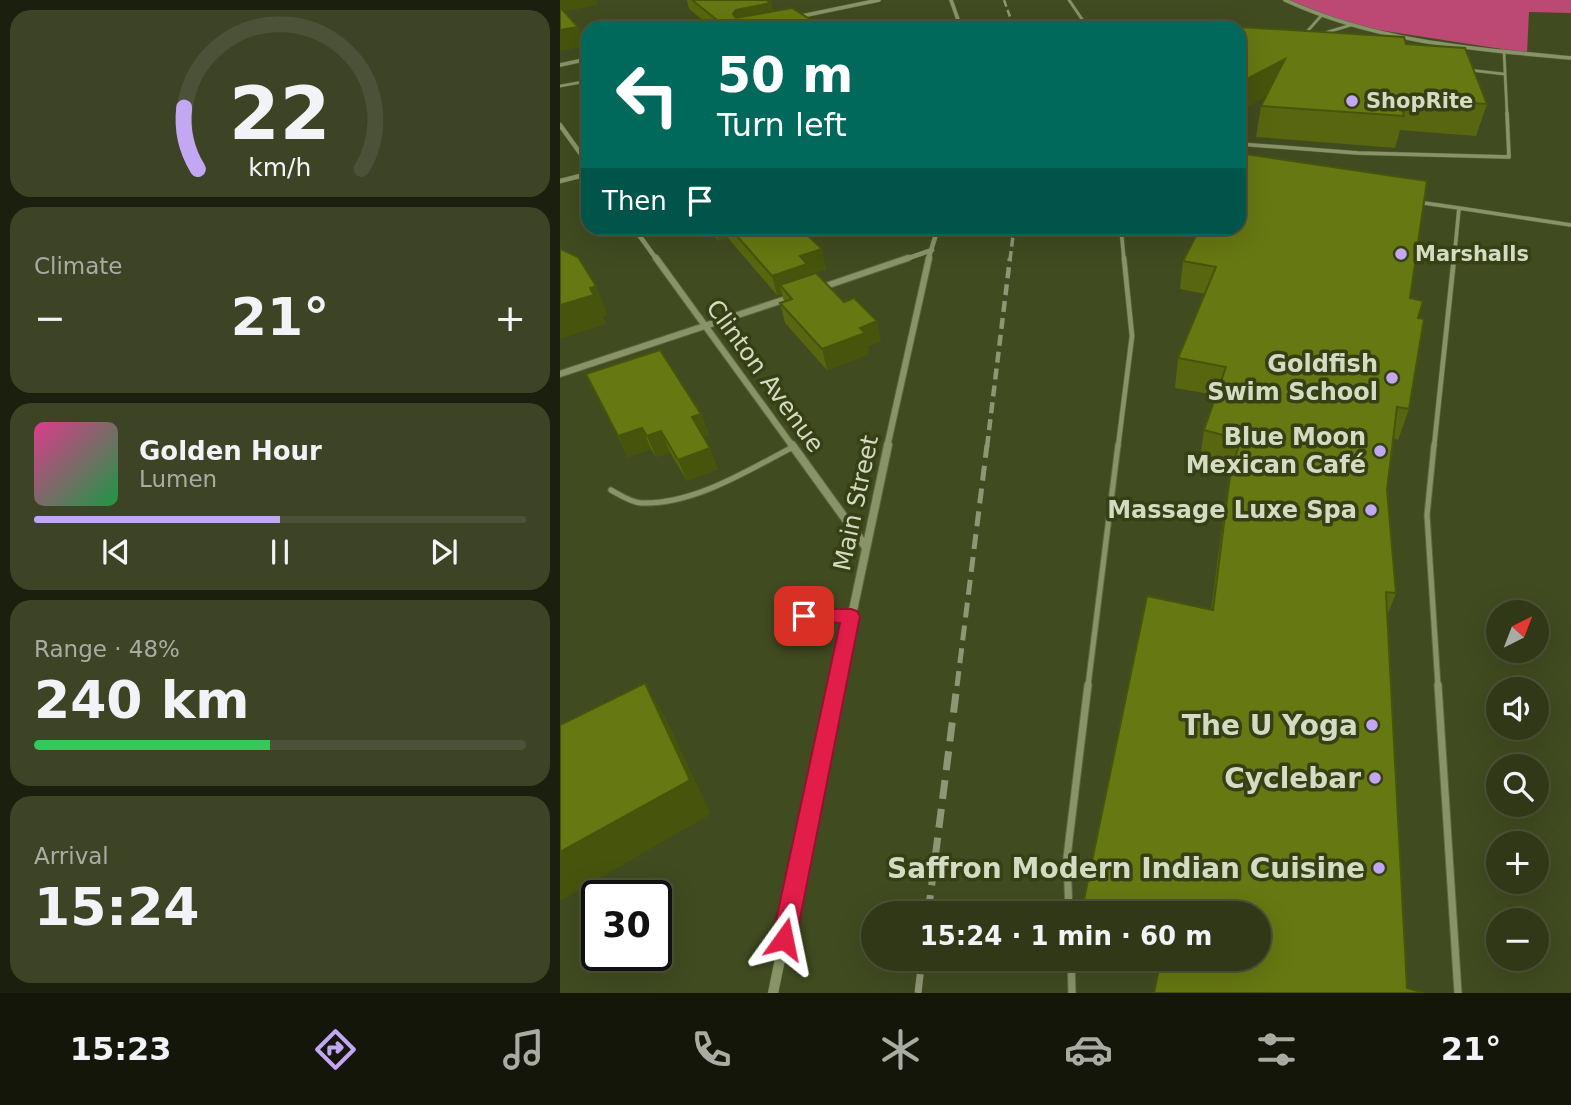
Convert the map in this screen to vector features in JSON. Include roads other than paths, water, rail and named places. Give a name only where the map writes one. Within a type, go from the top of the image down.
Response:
[{"type":"street","points":[[785,19],[879,0]]},
{"type":"street","points":[[950,0],[958,21]]},
{"type":"street","points":[[1285,0],[1321,16],[1351,25],[1428,42],[1571,58]]},
{"type":"street","points":[[560,65],[581,60]]},
{"type":"street","points":[[560,125],[581,154]]},
{"type":"street","points":[[560,181],[581,176]]},
{"type":"street","name":"Clinton Avenue","points":[[639,235],[865,546]]},
{"type":"street","name":"Main Street","points":[[773,993],[921,285],[936,235]]},
{"type":"street","points":[[560,374],[932,250]]},
{"type":"lane","points":[[855,0],[861,4]]},
{"type":"lane","points":[[1069,0],[1083,21]]},
{"type":"lane","points":[[1321,16],[1300,40],[1351,25]]},
{"type":"lane","points":[[1246,145],[1358,153],[1509,157],[1504,51]]},
{"type":"lane","points":[[1461,68],[1504,74]]},
{"type":"lane","points":[[560,86],[581,82]]},
{"type":"lane","points":[[1404,200],[1571,225]]},
{"type":"lane","points":[[1458,993],[1427,515],[1459,208]]},
{"type":"lane","points":[[1069,901],[1067,857],[1132,336],[1122,235]]},
{"type":"lane","points":[[611,490],[639,503],[698,491],[734,477],[793,447]]},
{"type":"lane","points":[[780,617],[851,616]]},
{"type":"lane","points":[[1071,971],[1072,993]]},
{"type":"railway","points":[[1004,0],[1012,21]]},
{"type":"railway","points":[[1010,260],[1013,235]]},
{"type":"railway","points":[[987,447],[1010,258]]},
{"type":"railway","points":[[957,686],[987,445]]},
{"type":"railway","points":[[930,901],[957,685]]},
{"type":"railway","points":[[918,993],[921,971]]},
{"type":"place","name":"ShopRite","points":[[1352,101]]},
{"type":"place","name":"Marshalls","points":[[1401,254]]},
{"type":"place","name":"Goldfish Swim School","points":[[1392,378]]},
{"type":"place","name":"Blue Moon Mexican Café","points":[[1380,451]]},
{"type":"place","name":"Massage Luxe Spa","points":[[1371,510]]},
{"type":"place","name":"The U Yoga","points":[[1372,725]]},
{"type":"place","name":"Cyclebar","points":[[1375,778]]},
{"type":"place","name":"Saffron Modern Indian Cuisine","points":[[1379,868]]}]
